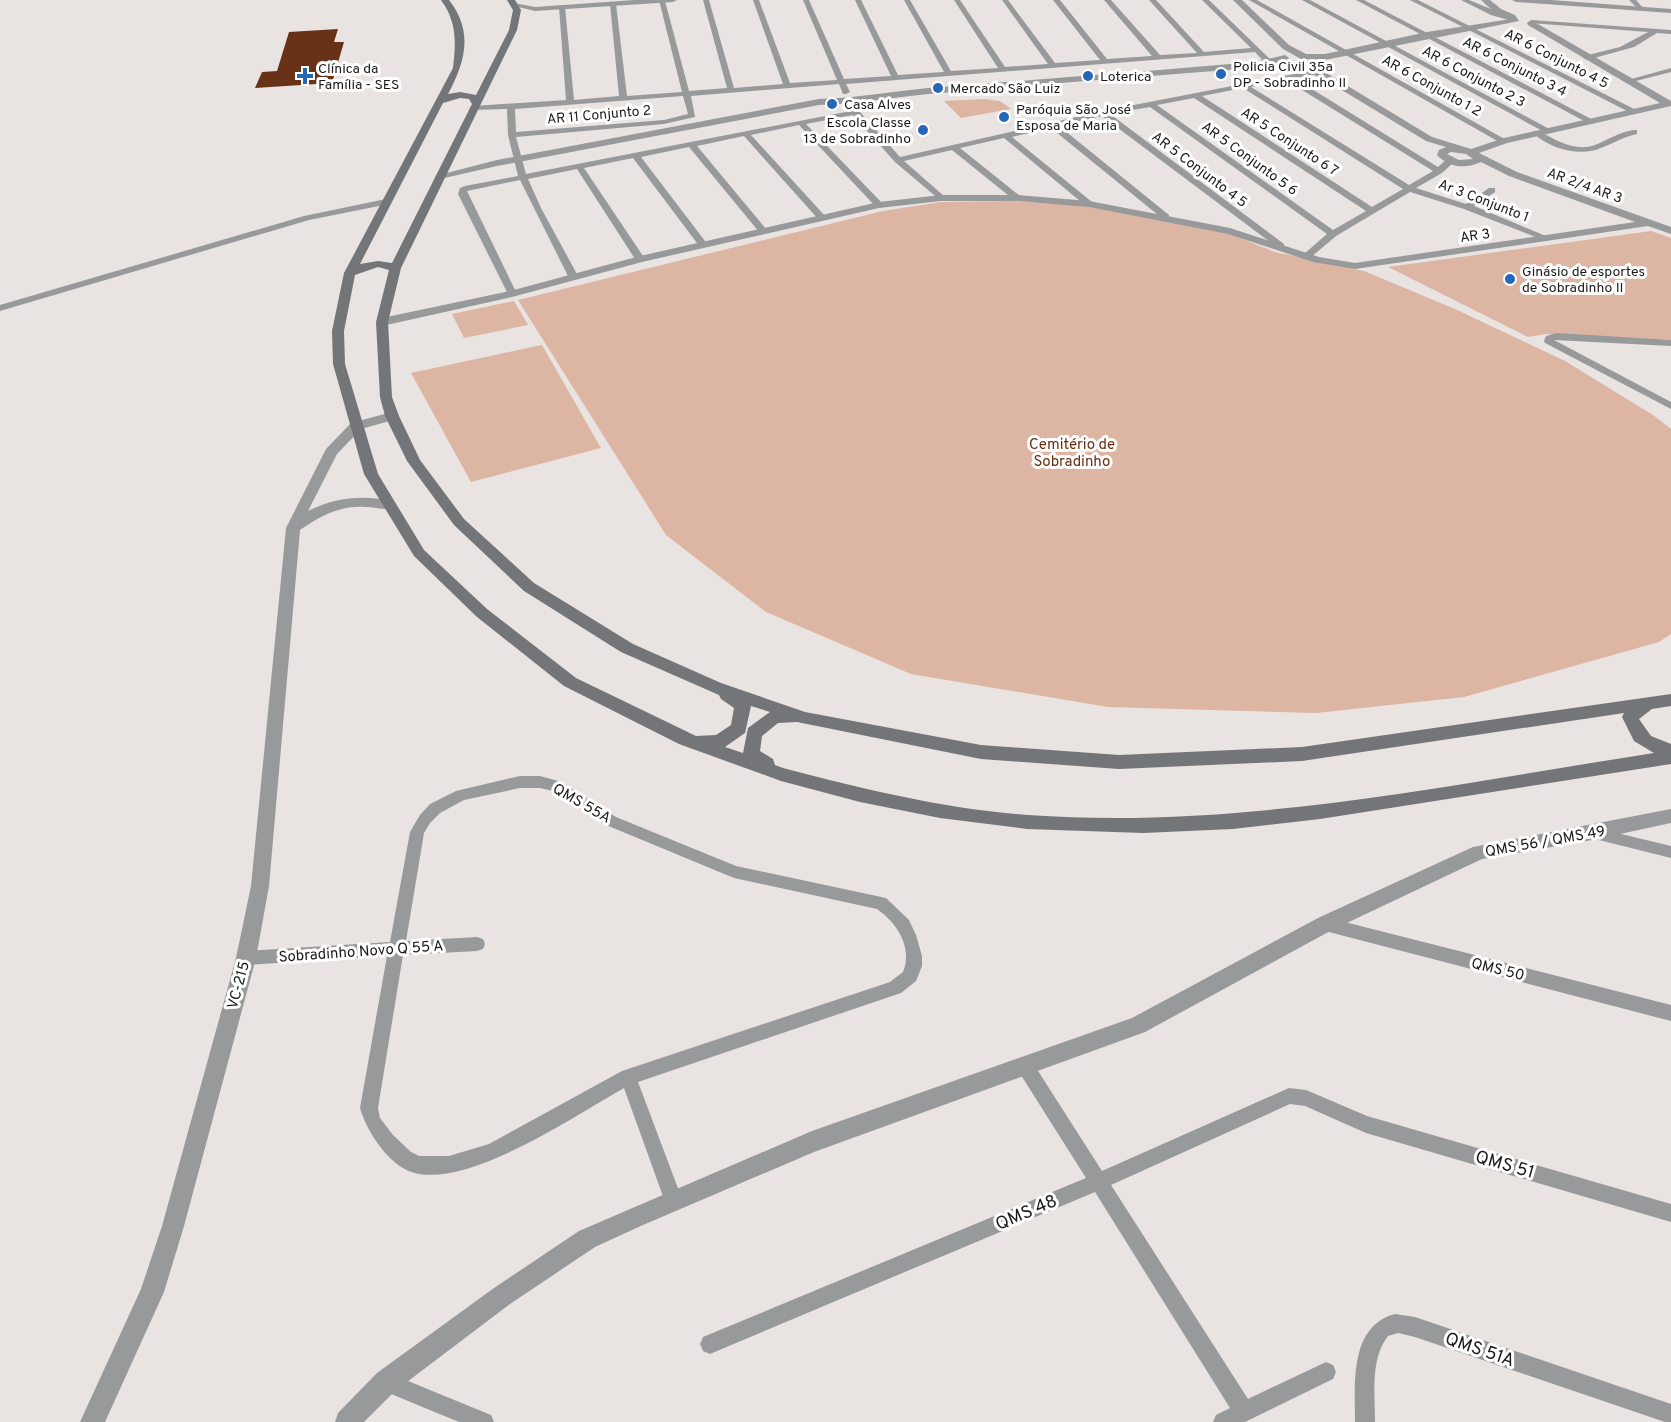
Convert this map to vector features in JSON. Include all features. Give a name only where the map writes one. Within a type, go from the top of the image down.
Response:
[{"type":"main road","points":[[445,0],[454,10],[461,32],[457,68],[350,273],[338,331],[339,363],[371,474],[419,553],[482,612],[570,682],[685,739],[781,774],[860,795],[940,811],[1027,822],[1143,826],[1233,822],[1320,812],[1671,757]]},
{"type":"main road","points":[[514,7],[513,30],[403,247],[395,268],[382,322],[386,397],[392,417],[414,461],[459,522],[529,587],[627,648],[715,687],[804,718],[981,752],[1119,762],[1302,754],[1671,700]]},
{"type":"main road","points":[[450,81],[452,88],[464,90],[486,84]]},
{"type":"main road","points":[[439,102],[459,94],[473,97],[474,105]]},
{"type":"main road","points":[[362,247],[371,253],[382,255],[393,253],[403,247]]},
{"type":"main road","points":[[350,273],[375,263],[395,268]]},
{"type":"main road","points":[[685,739],[719,742],[739,728],[743,706],[715,687]]},
{"type":"main road","points":[[1648,703],[1630,717],[1636,734],[1653,748],[1671,751]]},
{"type":"main road","points":[[781,774],[751,753],[754,733],[775,717],[804,718]]},
{"type":"street","points":[[514,7],[535,9],[673,0]]},
{"type":"street","points":[[706,0],[731,90]]},
{"type":"street","points":[[756,0],[787,85]]},
{"type":"street","points":[[806,0],[855,112],[898,160],[942,198]]},
{"type":"street","points":[[858,0],[895,77]]},
{"type":"street","points":[[907,0],[948,73]]},
{"type":"street","points":[[957,0],[1003,69]]},
{"type":"street","points":[[1005,0],[1053,65]]},
{"type":"street","points":[[1056,0],[1105,61]]},
{"type":"street","points":[[1107,0],[1158,57]]},
{"type":"street","points":[[1152,0],[1202,54]]},
{"type":"street","points":[[1205,0],[1270,63]]},
{"type":"street","points":[[1237,0],[1286,47],[1317,64],[1325,76],[1429,139],[1471,152],[1512,174]]},
{"type":"street","name":"AR 6 Conjunto 1 2","points":[[1252,0],[1504,141]]},
{"type":"street","name":"AR 6 Conjunto 2 3","points":[[1305,0],[1549,131]]},
{"type":"street","name":"AR 6 Conjunto 3 4","points":[[1359,0],[1591,121]]},
{"type":"street","name":"AR 6 Conjunto 4 5","points":[[1413,0],[1634,111]]},
{"type":"street","points":[[1464,0],[1493,14],[1524,21],[1671,32]]},
{"type":"street","points":[[1485,0],[1498,12],[1524,21],[1670,103]]},
{"type":"street","points":[[1516,0],[1581,2],[1671,11]]},
{"type":"street","points":[[1632,0],[1641,9]]},
{"type":"street","points":[[662,1],[686,93]]},
{"type":"street","points":[[613,4],[623,98]]},
{"type":"street","points":[[562,7],[570,103]]},
{"type":"street","points":[[898,160],[1103,113],[1243,85],[1317,64],[1347,52],[1427,35],[1524,21]]},
{"type":"street","points":[[1587,58],[1627,48],[1642,42],[1655,31]]},
{"type":"street","points":[[1286,47],[1284,62],[1294,71],[1438,171]]},
{"type":"street","points":[[474,105],[511,107],[570,103],[1258,50]]},
{"type":"street","points":[[440,176],[497,163],[849,97],[1254,65],[1286,58],[1305,57]]},
{"type":"street","points":[[1254,65],[1294,71]]},
{"type":"street","points":[[1628,81],[1671,70]]},
{"type":"street","name":"Ar 3 Conjunto 1","points":[[1243,85],[1408,188],[1470,204],[1549,239]]},
{"type":"street","name":"AR 11 Conjunto 2","points":[[512,135],[664,122],[692,115],[686,93]]},
{"type":"street","name":"AR 5 Conjunto 6 7","points":[[1195,95],[1371,210]]},
{"type":"street","points":[[1307,256],[1333,234],[1438,171],[1446,158],[1446,150],[1471,152],[1504,141],[1670,103]]},
{"type":"street","name":"AR 5 Conjunto 5 6","points":[[1151,104],[1333,234]]},
{"type":"street","points":[[511,107],[512,135],[516,160],[522,177],[573,276]]},
{"type":"street","points":[[512,294],[462,194],[463,190],[855,112]]},
{"type":"street","name":"AR 5 Conjunto 4 5","points":[[1103,113],[1281,246]]},
{"type":"street","points":[[801,123],[879,205]]},
{"type":"street","points":[[1053,125],[1166,217]]},
{"type":"street","points":[[1538,134],[1556,145],[1591,149],[1615,136],[1634,132]]},
{"type":"street","points":[[747,135],[822,218]]},
{"type":"street","points":[[1006,135],[1089,204]]},
{"type":"street","points":[[1429,139],[1446,158],[1512,174]]},
{"type":"street","points":[[692,145],[763,231]]},
{"type":"street","points":[[954,148],[1017,198]]},
{"type":"street","points":[[1467,164],[1476,162],[1471,152]]},
{"type":"street","points":[[636,156],[703,245]]},
{"type":"street","points":[[448,158],[466,162],[497,163]]},
{"type":"street","points":[[579,166],[640,259]]},
{"type":"street","name":"AR 2/4 AR 3","points":[[1512,174],[1671,231]]},
{"type":"street","points":[[1470,204],[1492,190]]},
{"type":"street","name":"AR 3","points":[[382,322],[512,294],[640,259],[879,205],[942,198],[1017,198],[1089,204],[1230,231],[1307,256],[1355,266],[1648,223]]},
{"type":"street","points":[[0,308],[307,218],[386,202]]},
{"type":"street","points":[[1470,204],[1567,236]]},
{"type":"street","points":[[1671,343],[1556,336],[1550,338],[1549,341],[1671,406]]},
{"type":"street","points":[[1658,342],[1671,354]]},
{"type":"street","points":[[356,426],[392,417]]},
{"type":"street","name":"VC-215","points":[[92,1422],[152,1292],[173,1226],[246,957],[260,886],[293,528],[331,452],[356,426]]},
{"type":"street","points":[[293,528],[316,513],[338,503],[365,500],[389,505]]},
{"type":"street","name":"QMS 55A","points":[[520,782],[540,782],[557,786],[611,821],[734,872],[881,903],[900,918],[909,938],[914,958],[909,978],[895,988],[628,1077],[492,1152],[472,1160],[449,1165],[428,1166],[418,1165],[405,1158],[387,1141],[373,1122],[369,1108],[395,948],[417,832],[421,822],[438,805],[459,795],[520,782]]},
{"type":"street","name":"QMS 56 / QMS 49","points":[[347,1422],[386,1382],[502,1296],[587,1239],[674,1199],[812,1142],[1138,1025],[1325,924],[1479,852],[1592,833],[1671,816]]},
{"type":"street","points":[[1592,833],[1671,852]]},
{"type":"street","name":"QMS 50","points":[[1325,924],[1671,1013]]},
{"type":"street","name":"Sobradinho Novo Q 55 A","points":[[246,957],[477,944]]},
{"type":"street","points":[[1025,1065],[1244,1412]]},
{"type":"street","points":[[628,1077],[674,1199]]},
{"type":"street","name":"QMS 48","points":[[710,1344],[1098,1182],[1289,1096],[1306,1098],[1340,1114]]},
{"type":"street","name":"QMS 51","points":[[1340,1114],[1366,1124],[1671,1213]]},
{"type":"street","name":"QMS 51A","points":[[1365,1422],[1370,1344],[1380,1328],[1394,1323],[1415,1327],[1671,1414]]},
{"type":"street","points":[[1223,1422],[1326,1372]]},
{"type":"street","points":[[386,1382],[484,1422]]},
{"type":"green space","points":[[984,99],[1000,101],[1011,109],[961,118],[944,101]]},
{"type":"green space","name":"Cemitério de Sobradinho","points":[[1012,201],[1087,206],[1230,234],[1275,252],[1364,271],[1455,309],[1565,361],[1653,415],[1671,429],[1671,634],[1659,642],[1464,697],[1316,713],[1108,707],[911,674],[766,612],[666,535],[518,300],[883,211],[941,202]]},
{"type":"green space","points":[[1651,231],[1671,238],[1671,340],[1546,334],[1528,337],[1388,267]]},
{"type":"green space","points":[[514,301],[528,325],[464,338],[452,314]]},
{"type":"green space","points":[[542,345],[601,448],[471,482],[411,373]]},
{"type":"building","points":[[338,29],[334,42],[344,42],[332,83],[255,88],[262,72],[277,71],[289,32]]},
{"type":"place","name":"Policia Civil 35a DP - Sobradinho II","points":[[1221,74]]},
{"type":"place","name":"Clínica da Família - SES","points":[[305,76]]},
{"type":"place","name":"Loterica","points":[[1088,76]]},
{"type":"place","name":"Mercado São Luiz","points":[[938,88]]},
{"type":"place","name":"Casa Alves","points":[[832,104]]},
{"type":"place","name":"Paróquia São José Esposa de Maria","points":[[1004,117]]},
{"type":"place","name":"Escola Classe 13 de Sobradinho","points":[[923,130]]},
{"type":"place","name":"Ginásio de esportes de Sobradinho II","points":[[1510,279]]}]
